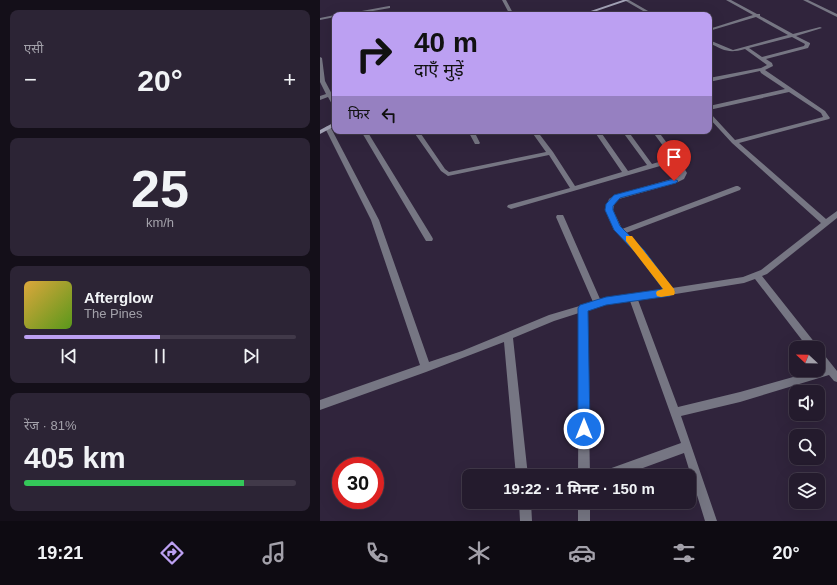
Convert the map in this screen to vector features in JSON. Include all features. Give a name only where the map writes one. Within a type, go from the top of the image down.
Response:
[{"type":"street","points":[[504,0],[510,12]]},
{"type":"street","points":[[589,12],[626,0],[648,12]]},
{"type":"street","points":[[728,0],[794,34],[806,42],[809,46],[763,58]]},
{"type":"street","points":[[805,0],[837,16]]},
{"type":"street","points":[[368,12],[389,7]]},
{"type":"street","points":[[712,29],[758,15]]},
{"type":"street","points":[[320,19],[332,17]]},
{"type":"street","points":[[712,42],[728,50],[746,48],[820,28]]},
{"type":"street","points":[[712,79],[770,66],[763,58],[746,48]]},
{"type":"street","points":[[320,58],[322,80],[332,100]]},
{"type":"street","points":[[734,142],[827,118],[823,112],[789,90],[762,69]]},
{"type":"street","points":[[712,107],[789,90]]},
{"type":"street","points":[[320,98],[329,95]]},
{"type":"street","points":[[712,118],[734,142],[826,222]]},
{"type":"street","points":[[320,132],[332,126]]},
{"type":"street","points":[[336,134],[376,220],[426,368]]},
{"type":"street","points":[[366,134],[429,239]]},
{"type":"street","points":[[418,134],[443,170],[448,174],[551,152]]},
{"type":"street","points":[[472,134],[477,143]]},
{"type":"street","points":[[536,134],[551,152],[574,189]]},
{"type":"street","points":[[598,134],[627,174]]},
{"type":"street","points":[[627,134],[651,167]]},
{"type":"street","points":[[657,134],[676,159],[684,174],[682,177],[674,181],[617,197],[612,201],[609,210],[613,223],[641,252],[670,292]]},
{"type":"street","points":[[511,207],[676,159]]},
{"type":"street","points":[[621,232],[738,188]]},
{"type":"street","points":[[320,405],[426,368],[552,318],[583,308],[633,297],[728,284],[756,275],[764,272],[837,214]]},
{"type":"street","points":[[560,217],[598,304]]},
{"type":"street","points":[[756,275],[808,341]]},
{"type":"street","points":[[633,297],[687,446],[711,521]]},
{"type":"street","points":[[583,308],[584,469]]},
{"type":"street","points":[[508,336],[521,469]]},
{"type":"street","points":[[825,363],[837,378]]},
{"type":"street","points":[[675,413],[740,397],[830,370]]},
{"type":"street","points":[[625,469],[687,446]]},
{"type":"street","points":[[525,509],[526,521]]},
{"type":"street","points":[[584,509],[584,521]]},
{"type":"slow traffic","points":[[629,239],[641,252],[670,292],[661,293]]},
{"type":"route","points":[[584,429],[583,308],[606,301],[670,292],[641,252],[613,223],[609,206],[617,197],[674,181]]}]
